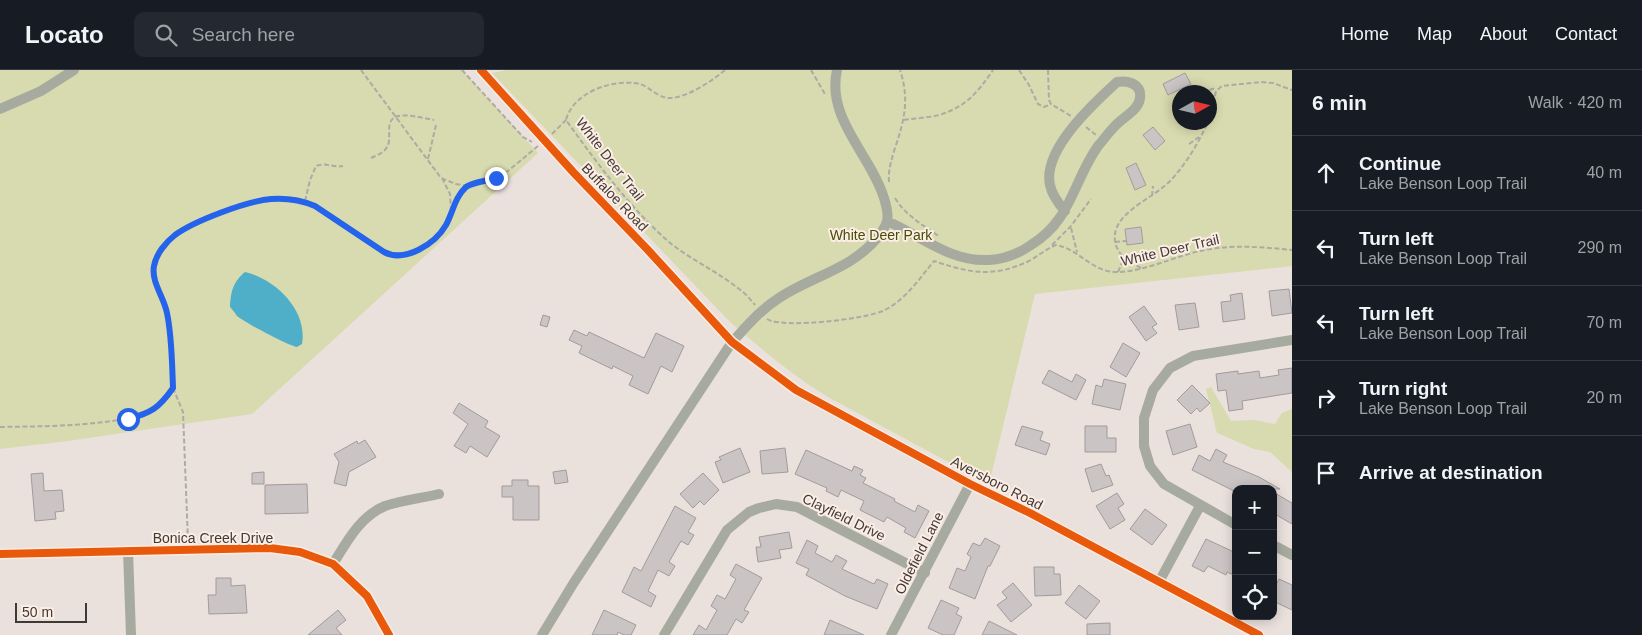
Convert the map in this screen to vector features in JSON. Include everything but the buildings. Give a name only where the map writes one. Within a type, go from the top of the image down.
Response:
[{"type":"street","points":[[0,109],[41,91],[74,70]]},
{"type":"street","name":"Buffaloe Road","points":[[481,70],[574,173],[732,342]]},
{"type":"street","points":[[542,635],[573,584],[732,342],[761,311],[778,298],[833,272],[863,253],[882,233],[887,221],[886,205],[882,192],[838,108],[834,93],[837,70]]},
{"type":"street","points":[[887,221],[947,253],[976,260],[1012,256],[1050,232],[1065,211],[1097,148],[1116,124],[1138,106],[1140,92],[1137,86],[1132,83],[1125,81],[1117,82],[1074,125],[1051,164],[1050,185],[1056,200],[1065,211]]},
{"type":"street","points":[[1232,523],[1164,484],[1150,466],[1144,446],[1144,418],[1153,390],[1170,368],[1193,356],[1292,340]]},
{"type":"street","name":"Aversboro Road","points":[[732,342],[796,390],[970,484],[1030,513],[1258,635]]},
{"type":"street","name":"Oldefield Lane","points":[[891,635],[970,484]]},
{"type":"street","points":[[334,564],[346,543],[364,520],[384,507],[439,494]]},
{"type":"street","name":"Clayfield Drive","points":[[664,635],[728,530],[750,512],[759,508],[776,504],[797,507],[924,573]]},
{"type":"street","points":[[1159,582],[1200,506]]},
{"type":"street","points":[[1277,547],[1292,555]]},
{"type":"street","name":"Bonica Creek Drive","points":[[0,554],[270,548],[300,552],[334,564],[367,596],[389,635]]},
{"type":"street","points":[[128,551],[131,635]]},
{"type":"path","points":[[188,550],[183,412],[173,388],[167,312],[154,279],[154,265],[165,246],[184,229],[247,204],[271,200],[304,202],[315,206],[375,247],[394,256],[404,256],[418,250],[444,228],[449,218],[451,209],[450,194],[442,178],[361,70]]},
{"type":"path","points":[[462,70],[523,136],[538,147]]},
{"type":"path","points":[[811,70],[828,99],[836,102]]},
{"type":"path","points":[[891,189],[889,182],[890,166],[904,120],[906,106],[900,70]]},
{"type":"path","points":[[904,120],[937,116],[969,100],[980,89],[993,70]]},
{"type":"path","points":[[1020,70],[1038,104],[1044,107],[1051,104]]},
{"type":"path","points":[[1048,70],[1048,96],[1051,104],[1073,118]]},
{"type":"path","points":[[1219,88],[1261,82],[1273,83],[1292,90]]},
{"type":"path","points":[[371,158],[379,155],[387,148],[390,140],[389,125],[392,120],[401,116],[434,120]]},
{"type":"path","points":[[551,135],[566,120]]},
{"type":"path","points":[[1082,124],[1099,138]]},
{"type":"path","points":[[428,159],[436,125]]},
{"type":"path","points":[[1141,268],[1124,258],[1118,250],[1115,242],[1115,230],[1120,220],[1164,187],[1181,168],[1193,151],[1204,130]]},
{"type":"path","points":[[1188,144],[1201,135]]},
{"type":"path","points":[[442,178],[467,186],[502,175],[542,143]]},
{"type":"path","points":[[304,202],[316,166],[320,164],[343,166]]},
{"type":"path","points":[[451,209],[467,186]]},
{"type":"path","points":[[1152,196],[1153,186]]},
{"type":"path","points":[[894,196],[901,208],[942,240]]},
{"type":"path","points":[[764,315],[772,322],[795,324],[871,316],[885,310],[904,297],[934,260],[963,270],[986,272],[1016,266],[1029,261],[1051,247],[1071,226],[1091,199]]},
{"type":"path","points":[[1071,226],[1075,249],[1078,254]]},
{"type":"path","points":[[1115,242],[1126,241]]},
{"type":"path","points":[[1118,272],[1124,258]]},
{"type":"path","points":[[0,428],[69,425],[128,419],[147,414],[156,409],[173,388]]},
{"type":"green space","points":[[0,70],[462,70],[538,153],[252,414],[0,449]]},
{"type":"green space","name":"White Deer Park","points":[[507,70],[1292,70],[1292,266],[1035,294],[989,484],[828,397],[789,371],[729,321],[492,73]]},
{"type":"green space","points":[[1211,387],[1231,421],[1254,420],[1275,424],[1282,413],[1292,409],[1292,472],[1270,452],[1254,449],[1217,433],[1206,389]]},
{"type":"water","points":[[245,272],[267,281],[278,289],[295,308],[303,331],[302,344],[297,347],[285,342],[237,316],[230,307],[231,296],[235,283]]},
{"type":"cycle path","points":[[481,70],[574,173],[732,342],[796,390],[970,484],[1030,513],[1259,635]]},
{"type":"cycle path","points":[[0,554],[270,548],[300,552],[333,564],[367,596],[389,635]]},
{"type":"route","points":[[128,419],[147,414],[156,409],[173,388],[167,312],[154,279],[154,265],[168,241],[184,229],[247,204],[283,199],[304,202],[315,206],[389,255],[404,256],[418,250],[444,228],[451,209],[467,186],[496,178]]}]
